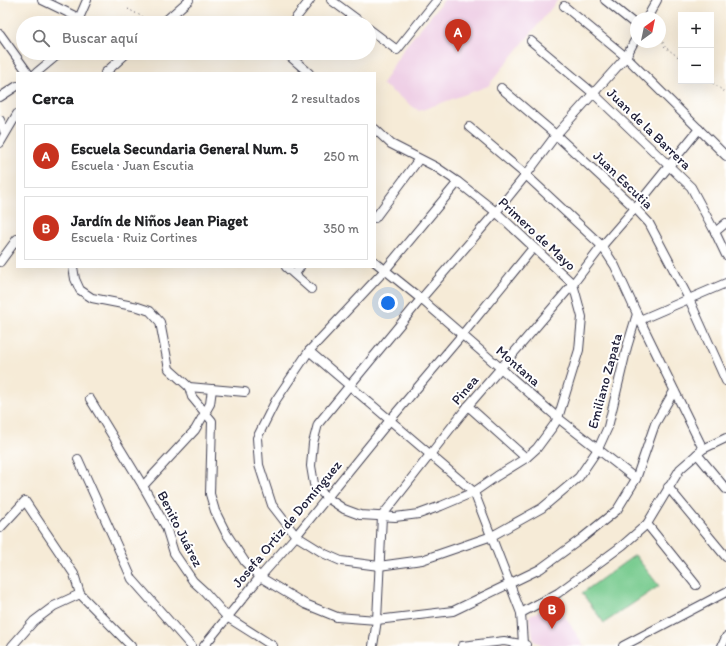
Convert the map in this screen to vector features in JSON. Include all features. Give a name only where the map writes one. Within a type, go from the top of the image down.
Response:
[{"type":"street","points":[[42,0],[69,16]]},
{"type":"street","points":[[80,16],[87,0]]},
{"type":"street","points":[[171,16],[189,0]]},
{"type":"street","points":[[297,16],[310,0]]},
{"type":"street","points":[[331,0],[353,16]]},
{"type":"street","points":[[376,34],[397,50],[437,0]]},
{"type":"street","points":[[605,0],[630,20]]},
{"type":"street","points":[[650,12],[657,0]]},
{"type":"street","points":[[564,6],[626,56],[726,156]]},
{"type":"street","points":[[0,34],[16,56]]},
{"type":"street","name":"Juan de la Barrera","points":[[531,41],[594,94],[691,187],[726,255]]},
{"type":"street","name":"Primero de Mayo","points":[[376,130],[391,144],[436,167],[458,182],[496,212],[573,284],[582,317],[579,350],[558,418],[537,448],[526,458],[474,492],[419,514],[395,517],[360,515],[344,509],[326,497],[314,484],[311,466],[313,442],[318,424],[351,386],[421,299],[496,212],[556,135],[594,94],[626,56],[630,48]]},
{"type":"street","points":[[19,60],[27,72]]},
{"type":"street","points":[[37,72],[52,60]]},
{"type":"street","points":[[106,72],[119,60]]},
{"type":"street","points":[[294,60],[308,72]]},
{"type":"street","points":[[0,97],[16,87]]},
{"type":"street","name":"Juan Escutia","points":[[501,88],[556,135],[635,208],[649,223],[689,300],[726,381]]},
{"type":"street","points":[[0,143],[16,116]]},
{"type":"street","points":[[0,120],[5,133]]},
{"type":"street","name":"Emiliano Zapata","points":[[469,127],[526,175],[602,246],[615,266],[674,391],[700,451],[726,489]]},
{"type":"street","name":"Pinea","points":[[382,516],[468,406],[573,284],[602,246],[699,129]]},
{"type":"street","points":[[376,217],[419,159]]},
{"type":"street","name":"Emiliano Zapata","points":[[458,182],[386,269],[309,350],[276,400],[257,438],[259,465],[272,505],[296,536],[341,561],[379,566],[422,560],[492,536],[542,508],[579,477],[598,449],[608,427],[627,347],[638,317]]},
{"type":"street","points":[[715,232],[726,223]]},
{"type":"street","points":[[1,259],[16,240]]},
{"type":"street","name":"Josefa Ortiz de Domínguez","points":[[204,646],[533,248]]},
{"type":"street","name":"Montana","points":[[376,263],[386,269],[558,418],[636,479]]},
{"type":"street","points":[[73,268],[75,279],[80,290],[92,298],[138,307],[150,311],[160,322],[169,369],[189,387],[192,397],[212,421],[210,494],[215,510],[226,533],[245,562],[260,577],[305,604],[337,616],[377,620],[453,611],[540,569],[617,510],[636,479],[655,424],[674,391]]},
{"type":"street","points":[[287,268],[311,289]]},
{"type":"street","points":[[295,274],[299,268]]},
{"type":"street","points":[[638,317],[689,300],[726,283]]},
{"type":"street","points":[[309,350],[474,492],[521,613],[524,645],[504,641],[462,646]]},
{"type":"street","points":[[189,387],[245,392]]},
{"type":"street","points":[[143,486],[195,430],[210,404],[212,389]]},
{"type":"street","name":"Benito Juárez","points":[[90,399],[143,486],[166,527],[174,553],[193,581],[227,617],[256,637],[273,646]]},
{"type":"street","points":[[468,406],[526,458]]},
{"type":"street","points":[[521,613],[558,593],[604,559],[646,524],[680,469],[700,451],[726,438]]},
{"type":"street","points":[[78,458],[132,579],[192,646]]},
{"type":"street","points":[[668,487],[726,557]]},
{"type":"street","points":[[0,528],[25,501],[74,574],[80,594],[131,646]]},
{"type":"street","points":[[373,646],[377,620],[382,516]]},
{"type":"street","points":[[646,524],[696,585]]},
{"type":"street","points":[[623,646],[726,592]]},
{"type":"street","points":[[12,646],[34,621],[54,606],[80,594]]},
{"type":"street","points":[[722,646],[726,637]]},
{"type":"path","points":[[128,9],[142,16]]},
{"type":"path","points":[[666,48],[678,57]]},
{"type":"path","points":[[714,84],[726,93]]},
{"type":"shaded area","points":[[444,0],[558,0],[488,86],[419,111],[382,84],[404,48]]},
{"type":"shaded area","points":[[556,602],[584,646],[545,646],[534,641],[529,616]]},
{"type":"green space","points":[[635,555],[659,586],[604,623],[582,593]]},
{"type":"place","name":"Escuela Secundaria General Num. 5","points":[[458,52]]},
{"type":"place","name":"Jardín de Niños Jean Piaget","points":[[552,629]]}]
